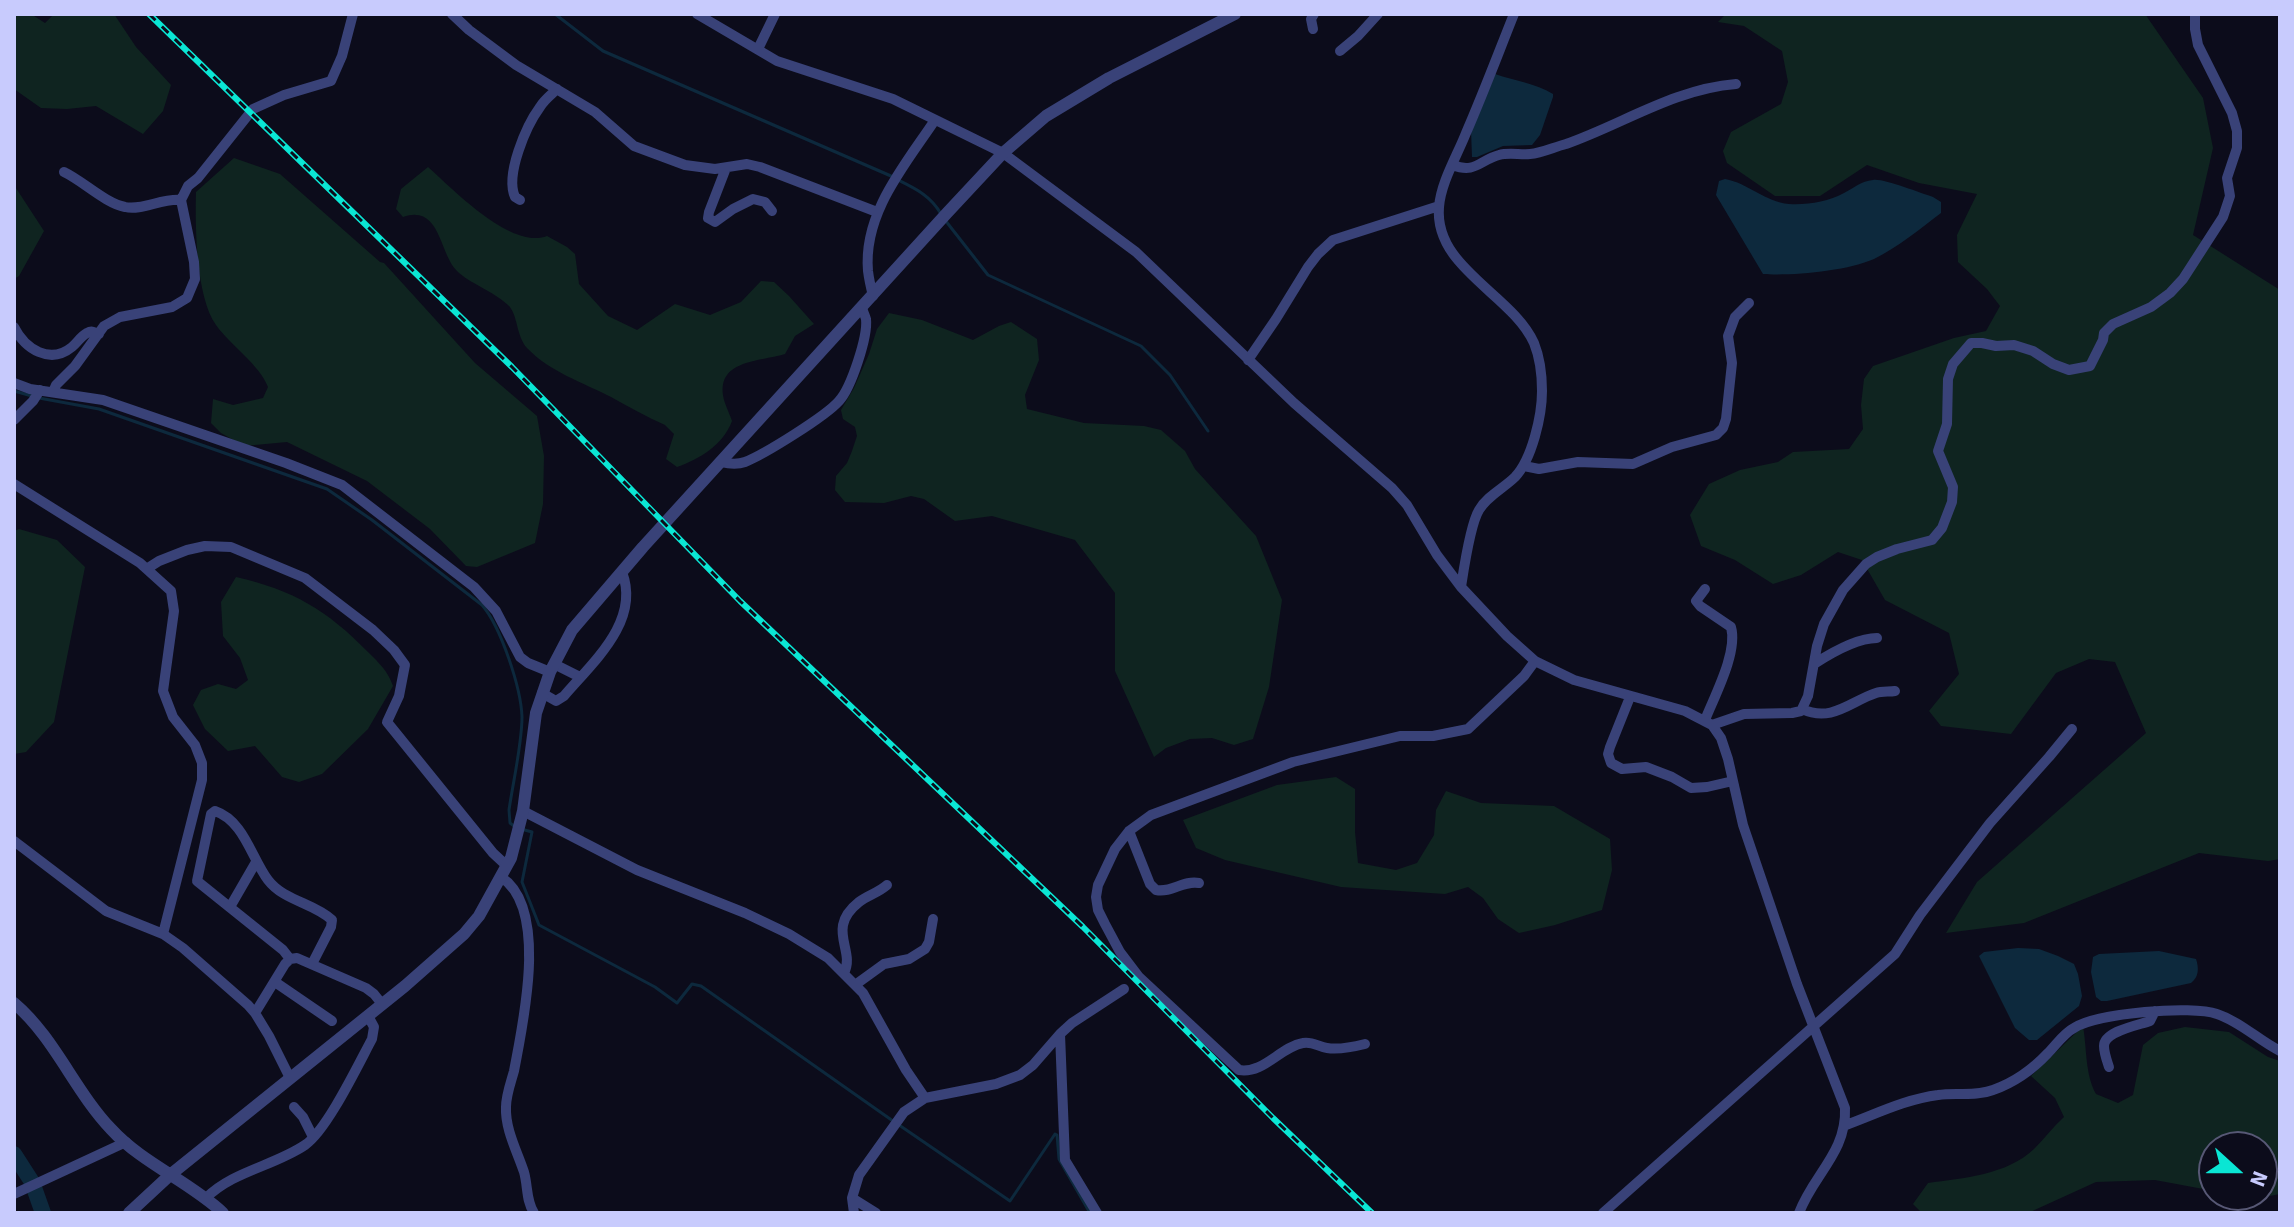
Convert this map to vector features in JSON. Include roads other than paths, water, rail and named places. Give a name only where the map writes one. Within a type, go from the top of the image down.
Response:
[{"type":"street","points":[[53,392],[104,326],[120,317],[172,307],[187,298],[193,287],[194,271],[181,200],[188,186],[198,178],[253,109],[284,95],[331,81],[342,56],[353,14]]},
{"type":"street","points":[[452,14],[516,65],[595,112],[634,146],[685,165],[726,168],[747,164],[760,167],[877,212]]},
{"type":"street","points":[[697,14],[777,61],[893,99],[1003,153],[1136,252],[1248,360],[1392,488],[1407,505],[1437,555],[1461,587],[1535,661],[1574,680],[1685,711],[1708,722],[1721,738],[1754,859],[1797,984],[1845,1108],[1846,1125],[1840,1143],[1799,1213]]},
{"type":"street","points":[[758,49],[775,14]]},
{"type":"street","points":[[129,1213],[170,1175],[368,1016],[464,934],[479,916],[504,872],[518,836],[533,728],[542,693],[572,630],[1003,153],[1071,99],[1218,18],[1235,14]]},
{"type":"street","points":[[1313,29],[1311,19],[1314,14]]},
{"type":"street","points":[[1340,51],[1378,14]]},
{"type":"street","points":[[1461,587],[1472,528],[1480,509],[1524,466],[1531,449],[1542,394],[1540,363],[1525,330],[1458,261],[1444,240],[1439,223],[1439,206],[1453,165],[1514,14]]},
{"type":"street","points":[[1802,709],[1808,696],[1824,624],[1855,575],[1877,557],[1932,540],[1942,528],[1952,502],[1953,487],[1938,451],[1947,424],[1948,379],[1958,358],[1971,343],[1982,343],[2014,345],[2033,351],[2069,370],[2090,366],[2104,333],[2113,324],[2151,307],[2170,293],[2198,258],[2223,217],[2230,196],[2227,178],[2237,148],[2237,131],[2232,113],[2198,45],[2195,14]]},
{"type":"street","points":[[1453,165],[1473,168],[1497,155],[1538,152],[1569,143],[1659,103],[1697,90],[1736,84]]},
{"type":"street","points":[[520,200],[515,197],[511,187],[516,158],[539,108],[557,89]]},
{"type":"street","points":[[873,296],[868,263],[871,232],[877,212],[935,120]]},
{"type":"street","points":[[726,168],[708,218],[719,220],[753,199],[765,202],[772,211]]},
{"type":"street","points":[[64,172],[126,208],[181,200]]},
{"type":"street","points":[[1248,360],[1308,267],[1333,240],[1439,206]]},
{"type":"street","points":[[1524,466],[1539,469],[1578,462],[1633,464],[1672,447],[1716,435],[1726,419],[1732,363],[1728,336],[1735,317],[1749,303]]},
{"type":"street","points":[[721,462],[744,462],[799,430],[840,400],[863,341],[866,319],[862,308]]},
{"type":"street","points":[[14,327],[27,346],[43,354],[63,353],[85,334],[99,334]]},
{"type":"street","points":[[14,383],[30,389],[103,400],[342,485],[474,587],[496,611],[520,657],[528,663],[580,677]]},
{"type":"street","points":[[14,420],[40,390]]},
{"type":"street","points":[[14,484],[148,568],[171,591],[173,625],[164,681],[166,703],[195,745],[202,780],[163,934]]},
{"type":"street","points":[[148,568],[187,550],[205,546],[231,547],[305,578],[373,630],[405,665],[399,696],[387,722],[493,853],[517,894],[527,921],[530,959],[506,1106],[508,1126],[534,1213]]},
{"type":"street","points":[[542,693],[552,699],[560,699],[619,629],[627,599],[627,585],[622,572]]},
{"type":"street","points":[[1705,589],[1696,601],[1731,627],[1733,638],[1708,722]]},
{"type":"street","points":[[1814,664],[1866,639],[1877,638]]},
{"type":"street","points":[[1365,1044],[1331,1049],[1306,1042],[1286,1050],[1267,1063],[1246,1071],[1239,1070],[1139,977],[1120,952],[1098,910],[1098,885],[1115,849],[1129,831],[1151,815],[1293,762],[1400,736],[1433,736],[1468,729],[1524,676],[1535,661]]},
{"type":"street","points":[[1708,722],[1744,714],[1792,713],[1802,709],[1816,714],[1842,709],[1875,693],[1895,691]]},
{"type":"street","points":[[1630,697],[1610,747],[1609,759],[1615,766],[1622,769],[1646,767],[1691,788],[1733,781]]},
{"type":"street","points":[[1603,1213],[1895,954],[1920,915],[1990,823],[2072,729]]},
{"type":"street","points":[[523,811],[637,870],[719,901],[789,934],[828,958],[855,985],[874,1011],[925,1098]]},
{"type":"street","points":[[290,959],[197,881],[211,814],[218,812],[235,822],[273,886],[332,920],[312,964]]},
{"type":"street","points":[[1129,831],[1150,884],[1156,890],[1169,890],[1189,882],[1199,883]]},
{"type":"street","points":[[14,841],[106,911],[163,934],[183,948],[255,1013],[290,1078]]},
{"type":"street","points":[[230,907],[256,862]]},
{"type":"street","points":[[844,973],[848,964],[841,933],[846,917],[859,902],[887,885]]},
{"type":"street","points":[[855,985],[884,964],[909,959],[925,949],[933,919]]},
{"type":"street","points":[[255,1013],[290,959],[297,958],[366,988],[382,1004]]},
{"type":"street","points":[[275,982],[332,1021]]},
{"type":"street","points":[[854,1213],[852,1198],[859,1175],[904,1112],[925,1098],[1011,1079],[1033,1065],[1060,1034],[1087,1012],[1124,989]]},
{"type":"street","points":[[14,1003],[40,1028],[91,1107],[113,1132],[223,1213]]},
{"type":"street","points":[[1846,1125],[1922,1098],[1995,1090],[2015,1080],[2045,1057],[2072,1028],[2095,1020],[2174,1009],[2207,1011],[2240,1025],[2280,1051]]},
{"type":"street","points":[[2109,1067],[2104,1045],[2106,1040],[2121,1030],[2150,1021],[2155,1011]]},
{"type":"street","points":[[206,1198],[226,1182],[298,1149],[313,1137],[340,1097],[373,1037],[374,1027],[368,1016]]},
{"type":"street","points":[[1060,1034],[1065,1160],[1097,1213]]},
{"type":"street","points":[[294,1107],[313,1137]]},
{"type":"street","points":[[14,1194],[126,1142]]},
{"type":"street","points":[[852,1198],[876,1213]]},
{"type":"water","points":[[1495,74],[1539,87],[1553,94],[1553,97],[1540,135],[1532,145],[1503,146],[1472,157],[1471,130]]},
{"type":"water","points":[[1725,179],[1780,203],[1796,204],[1824,201],[1865,182],[1878,180],[1933,197],[1941,202],[1941,213],[1892,249],[1863,263],[1819,272],[1763,274],[1716,195],[1719,181]]},
{"type":"water","points":[[2039,949],[2058,956],[2074,964],[2078,974],[2082,996],[2079,1006],[2037,1040],[2029,1040],[2015,1028],[1979,956],[1984,952]]},
{"type":"water","points":[[2159,951],[2196,959],[2198,972],[2194,981],[2107,1001],[2096,997],[2091,972],[2093,957],[2099,954]]},
{"type":"waterway","points":[[555,14],[603,51],[891,176]]},
{"type":"waterway","points":[[898,180],[928,198],[941,214]]},
{"type":"waterway","points":[[945,220],[988,275],[1141,346],[1170,375],[1208,431]]},
{"type":"waterway","points":[[14,391],[32,396]]},
{"type":"waterway","points":[[39,398],[99,409],[327,489],[482,605],[503,642],[521,705],[521,739],[509,810],[510,823],[514,826]]},
{"type":"waterway","points":[[521,829],[532,832],[522,882],[539,925],[655,987],[677,1003],[692,984],[701,986],[893,1121]]},
{"type":"waterway","points":[[899,1125],[1010,1201],[1055,1134],[1059,1159],[1090,1213]]},
{"type":"waterway","points":[[14,1154],[32,1182],[43,1213]]},
{"type":"railway","points":[[149,14],[512,367],[740,601],[1083,927],[1372,1213]]}]
